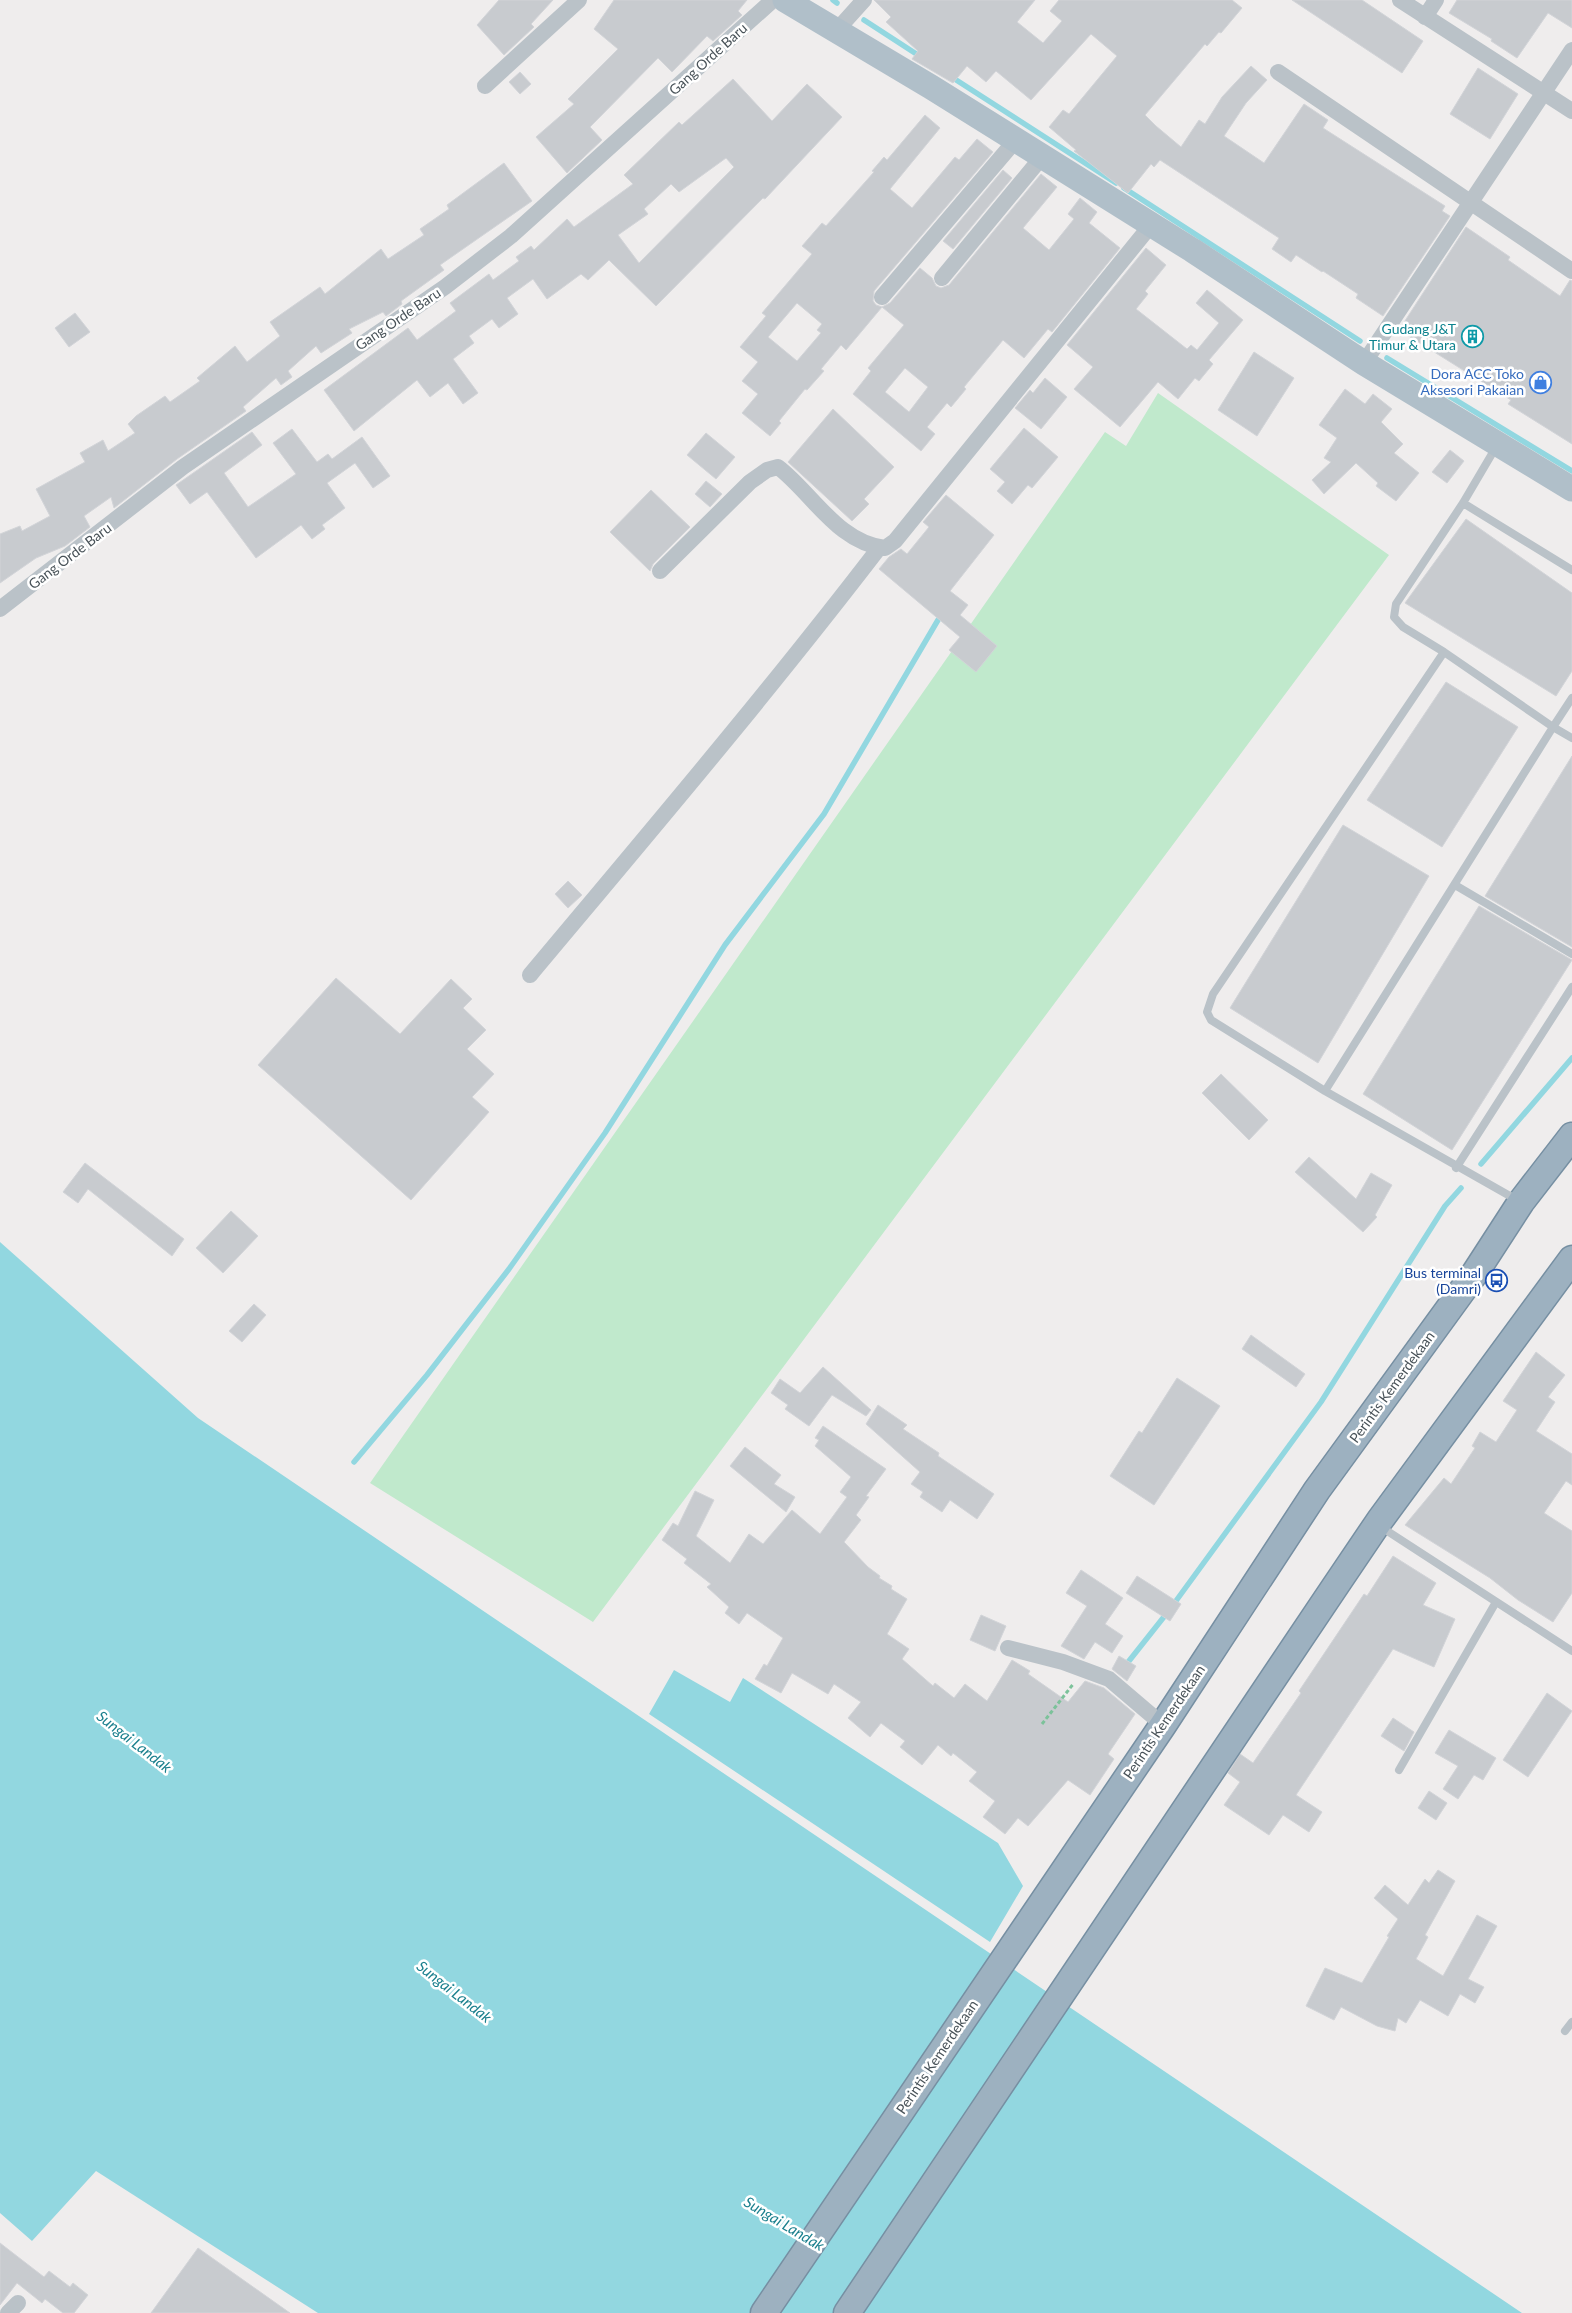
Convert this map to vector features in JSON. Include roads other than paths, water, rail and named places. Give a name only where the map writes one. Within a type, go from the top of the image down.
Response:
[{"type":"highway","name":"Perintis Kemerdekaan","points":[[764,2313],[1163,1725],[1317,1490],[1475,1273],[1521,1202],[1572,1136]]},
{"type":"highway","points":[[847,2313],[1378,1524],[1572,1259]]},
{"type":"main road","points":[[785,0],[931,87],[1151,225],[1364,363],[1572,489]]},
{"type":"street","points":[[484,86],[579,0]]},
{"type":"street","name":"Gang Orde Baru","points":[[0,609],[183,467],[445,287],[511,236],[773,0]]},
{"type":"street","points":[[837,30],[864,0]]},
{"type":"street","points":[[1400,0],[1572,111]]},
{"type":"street","points":[[1425,17],[1436,0]]},
{"type":"street","points":[[1364,363],[1572,50]]},
{"type":"street","points":[[1278,72],[1572,271]]},
{"type":"street","points":[[882,297],[1015,141]]},
{"type":"street","points":[[942,278],[1042,157]]},
{"type":"street","points":[[660,571],[750,482],[767,470],[778,467],[825,514],[856,538],[879,548],[885,548],[895,541],[1151,225]]},
{"type":"street","points":[[530,975],[698,775],[810,637],[879,548]]},
{"type":"street","points":[[1008,1648],[1063,1662],[1109,1679],[1163,1725]]},
{"type":"lane","points":[[1498,443],[1463,503],[1396,604],[1394,617],[1403,627],[1444,652],[1572,738]]},
{"type":"lane","points":[[1463,503],[1572,570]]},
{"type":"lane","points":[[1444,652],[1214,994],[1207,1012],[1210,1020],[1325,1091],[1456,1168],[1521,1202]]},
{"type":"lane","points":[[1325,1091],[1572,698]]},
{"type":"lane","points":[[1455,885],[1572,954]]},
{"type":"lane","points":[[1456,1168],[1572,987]]},
{"type":"lane","points":[[1378,1524],[1572,1651]]},
{"type":"lane","points":[[1399,1770],[1496,1602]]},
{"type":"lane","points":[[1565,2031],[1572,2022]]},
{"type":"water","name":"Sungai Landak","points":[[0,1242],[198,1418],[1522,2313],[318,2313],[96,2171],[32,2241],[0,2213]]},
{"type":"water","points":[[674,1670],[730,1702],[743,1678],[998,1843],[1023,1886],[990,1942],[649,1714]]},
{"type":"waterway","points":[[833,0],[837,3]]},
{"type":"waterway","points":[[864,20],[921,57]]},
{"type":"waterway","points":[[950,76],[1116,183]]},
{"type":"waterway","points":[[1124,188],[1360,341]]},
{"type":"waterway","points":[[1387,358],[1572,471]]},
{"type":"waterway","points":[[354,1462],[427,1375],[509,1269],[605,1133],[725,945],[824,814],[938,620]]},
{"type":"waterway","points":[[1481,1164],[1572,1058]]},
{"type":"waterway","points":[[1173,1605],[1321,1402],[1445,1206],[1461,1188]]},
{"type":"waterway","points":[[1125,1666],[1167,1613]]},
{"type":"place","name":"Gudang J&T Timur & Utara","points":[[1472,337]]},
{"type":"place","name":"Dora ACC Toko Aksesori Pakaian","points":[[1540,382]]},
{"type":"place","name":"Bus terminal (Damri)","points":[[1497,1281]]}]
